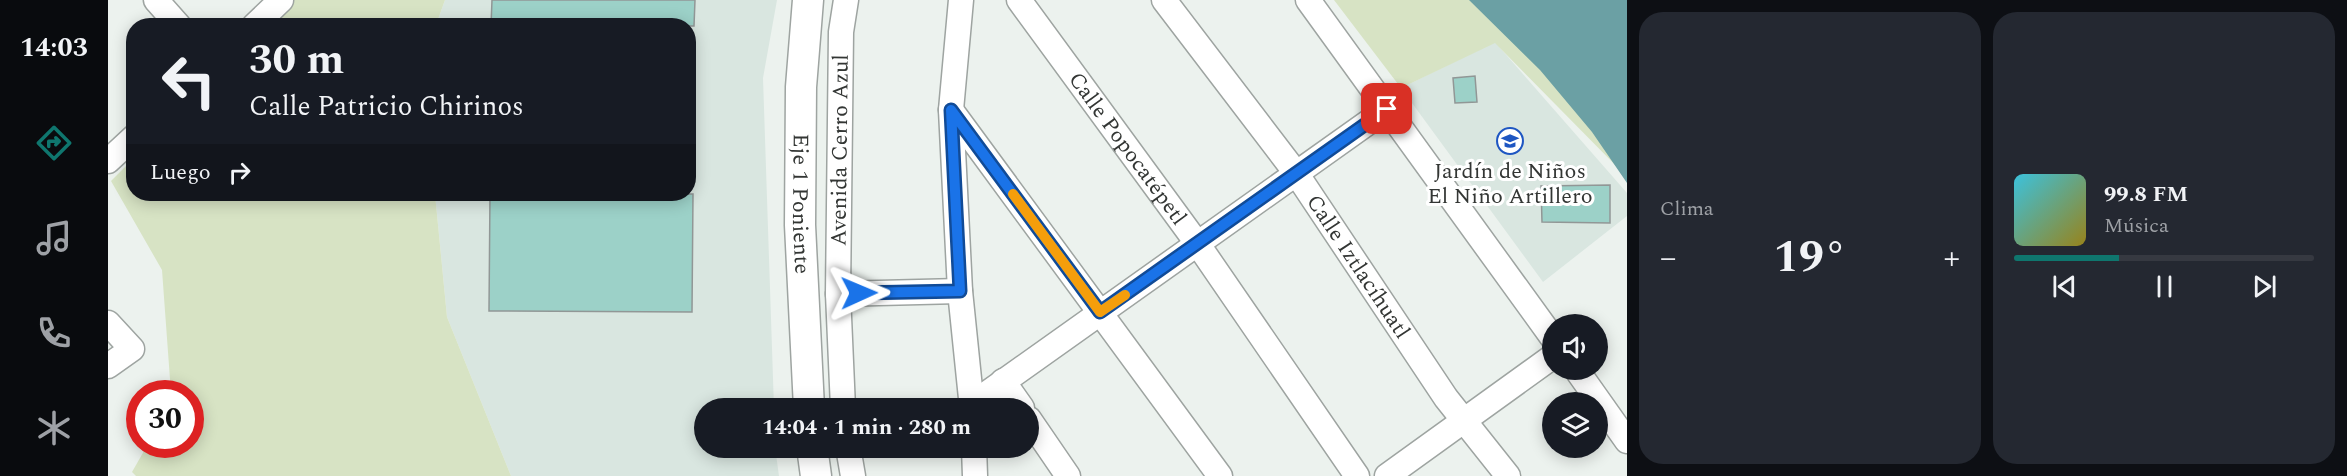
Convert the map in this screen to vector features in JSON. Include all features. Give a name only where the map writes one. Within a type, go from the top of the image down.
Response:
[{"type":"main road","name":"Eje 1 Poniente","points":[[808,0],[801,87],[800,225],[809,398]]},
{"type":"main road","points":[[814,458],[816,476]]},
{"type":"street","points":[[156,0],[172,18]]},
{"type":"street","points":[[262,18],[281,0]]},
{"type":"street","name":"Avenida Cerro Azul","points":[[843,398],[838,294],[841,32],[846,0]]},
{"type":"street","points":[[961,0],[956,31],[951,110],[960,291],[971,398]]},
{"type":"street","name":"Calle Popocatépetl","points":[[1019,0],[1197,243],[1357,476]]},
{"type":"street","name":"Calle Iztlacíhuatl","points":[[1164,0],[1296,173],[1463,421],[1508,476]]},
{"type":"street","points":[[1308,0],[1542,323]]},
{"type":"street","points":[[982,398],[1387,109]]},
{"type":"street","points":[[951,110],[1220,476]]},
{"type":"street","points":[[108,160],[126,144]]},
{"type":"street","points":[[838,294],[960,291]]},
{"type":"street","points":[[108,323],[132,349],[108,366]]},
{"type":"street","points":[[1387,476],[1542,364]]},
{"type":"street","points":[[1584,380],[1627,441]]},
{"type":"street","points":[[1003,381],[1015,398]]},
{"type":"street","points":[[1039,434],[1068,476]]},
{"type":"street","points":[[850,458],[853,476]]},
{"type":"street","points":[[974,458],[975,476]]},
{"type":"shaded area","points":[[445,0],[777,0],[763,78],[774,398],[694,398],[694,458],[777,458],[779,476],[511,476],[447,317],[436,201],[696,201],[696,18],[439,18]]},
{"type":"shaded area","name":"Jardín de Niños El Niño Artillero","points":[[1495,42],[1627,193],[1627,216],[1543,282],[1401,88]]},
{"type":"green space","points":[[294,0],[445,0],[439,18],[276,18]]},
{"type":"green space","points":[[1334,0],[1627,0],[1627,177],[1495,43],[1401,88]]},
{"type":"green space","points":[[126,166],[126,201],[436,201],[447,317],[511,476],[136,476],[132,472],[140,458],[204,458],[204,380],[170,380],[162,270],[111,181]]},
{"type":"water","points":[[1469,0],[1627,0],[1627,183],[1592,132],[1540,70]]},
{"type":"building","points":[[492,0],[695,0],[694,18],[491,18]]},
{"type":"building","points":[[1475,76],[1477,102],[1455,103],[1453,78]]},
{"type":"building","points":[[1610,185],[1610,223],[1542,222],[1541,186]]},
{"type":"building","points":[[490,201],[693,201],[692,312],[489,311]]},
{"type":"slow traffic","points":[[1013,194],[1100,312],[1125,295]]},
{"type":"place","name":"Jardín de Niños El Niño Artillero","points":[[1510,141]]},
{"type":"route","points":[[859,293],[960,291],[951,110],[1100,312],[1387,109]]}]
